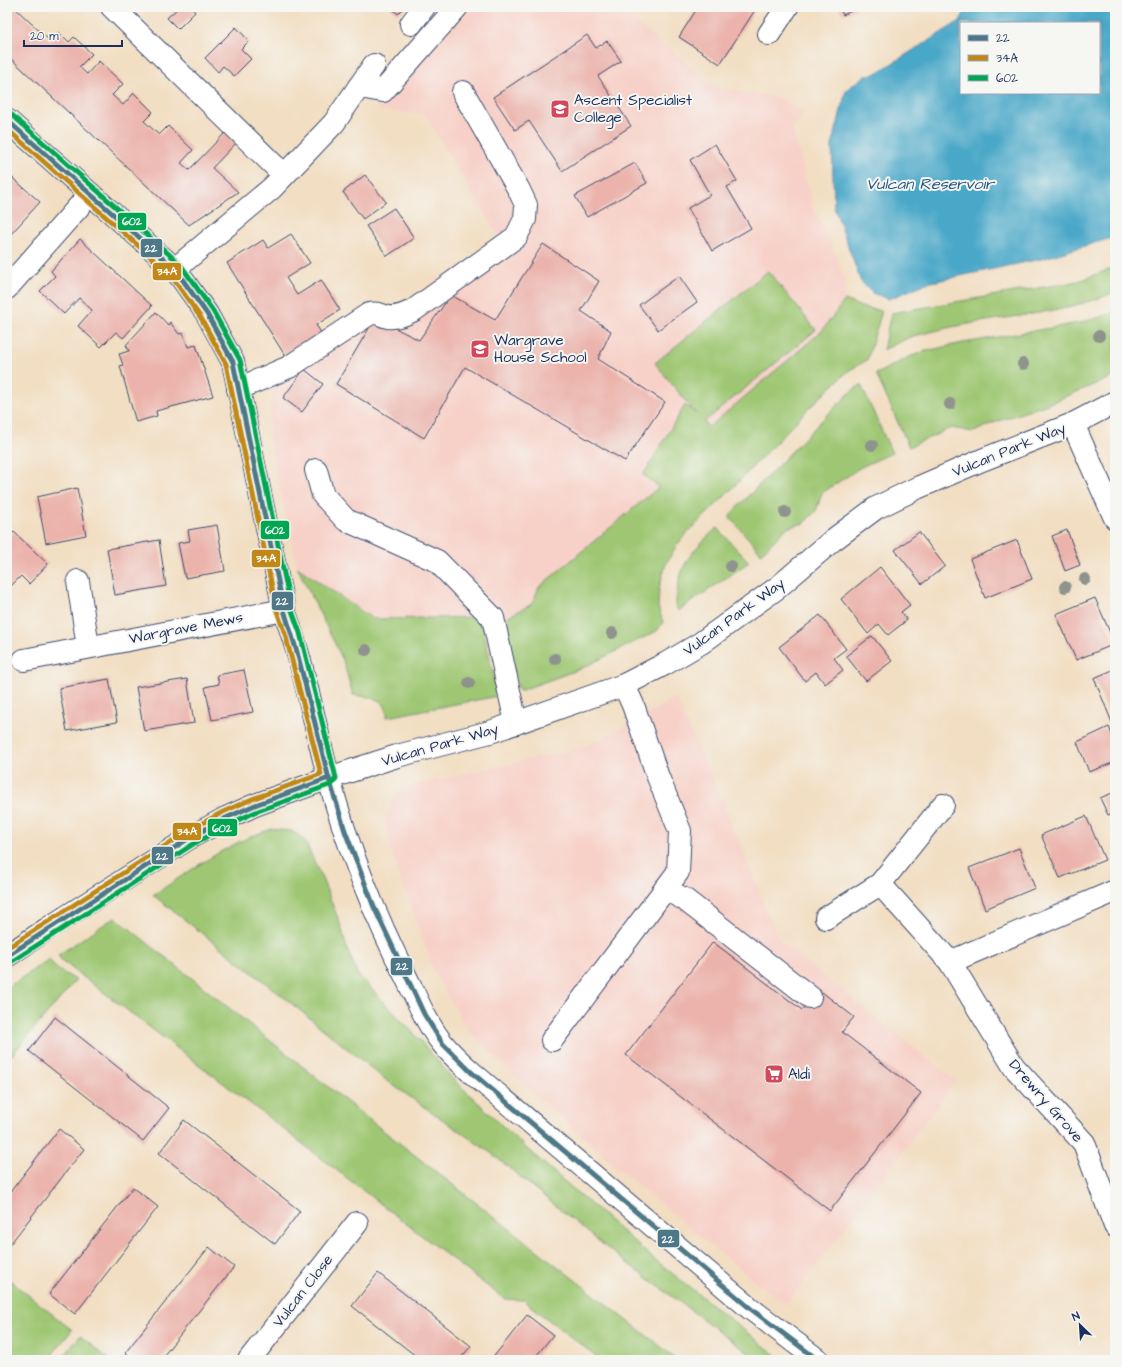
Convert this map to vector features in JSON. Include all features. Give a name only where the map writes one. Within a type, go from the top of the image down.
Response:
[{"type":"street","points":[[112,7],[284,175]]},
{"type":"street","points":[[359,87],[383,91],[457,7]]},
{"type":"street","points":[[769,34],[787,7]]},
{"type":"street","points":[[175,269],[272,188],[334,123],[374,65]]},
{"type":"street","points":[[238,389],[289,367],[369,314],[378,313],[388,317],[401,316],[414,310],[516,237],[525,220],[526,205],[463,92]]},
{"type":"street","points":[[7,120],[175,269],[207,314],[233,362],[284,610],[293,635],[329,778],[350,851],[388,941],[429,1023],[443,1044],[471,1072],[751,1309],[818,1360]]},
{"type":"street","points":[[7,288],[90,194]]},
{"type":"street","name":"Vulcan Park Way","points":[[7,956],[134,872],[226,818],[274,798],[329,778],[415,750],[490,732],[624,685],[701,643],[777,588],[833,540],[876,508],[917,488],[975,463],[1073,424],[1115,402]]},
{"type":"street","points":[[1073,424],[1081,445],[1115,518]]},
{"type":"street","points":[[316,470],[323,496],[346,520],[437,561],[493,618],[516,723]]},
{"type":"street","points":[[78,581],[88,647]]},
{"type":"street","name":"Wargrave Mews","points":[[24,660],[284,610]]},
{"type":"street","points":[[552,1040],[678,872],[680,831],[658,777],[633,705],[624,685]]},
{"type":"street","points":[[826,918],[880,884],[944,805]]},
{"type":"street","name":"Drewry Grove","points":[[880,884],[950,962],[1014,1067],[1084,1143],[1115,1226]]},
{"type":"street","points":[[665,889],[684,899],[810,997]]},
{"type":"street","points":[[950,962],[1115,891]]},
{"type":"street","name":"Vulcan Close","points":[[249,1360],[357,1223]]},
{"type":"shaded area","points":[[470,7],[617,7],[717,88],[781,98],[803,114],[801,121],[792,127],[814,209],[832,246],[846,284],[845,300],[821,332],[709,427],[685,405],[643,475],[659,487],[539,587],[532,604],[501,620],[481,617],[373,619],[297,567],[268,434],[276,364],[392,310],[501,240],[424,114],[377,110]]},
{"type":"shaded area","points":[[676,698],[728,814],[778,939],[956,1081],[786,1304],[753,1280],[629,1178],[513,1075],[469,1031],[434,972],[390,848],[385,823],[392,802],[398,793],[410,787],[585,747]]},
{"type":"green space","points":[[1115,267],[1115,292],[1094,300],[1073,306],[943,329],[910,337],[883,350],[891,313],[1079,281]]},
{"type":"green space","points":[[768,271],[816,330],[704,422],[709,427],[821,332],[845,300],[861,307],[882,311],[867,360],[848,371],[808,409],[677,545],[666,564],[659,588],[658,607],[663,622],[657,631],[580,669],[519,691],[501,620],[532,604],[539,587],[659,487],[643,475],[685,405],[696,414],[655,363]]},
{"type":"green space","points":[[1115,311],[1115,376],[1045,405],[993,423],[973,432],[951,428],[909,447],[876,374],[909,357],[926,351],[1079,323],[1104,316]]},
{"type":"green space","points":[[861,385],[892,453],[861,467],[822,493],[816,511],[804,523],[787,528],[761,553],[729,516],[830,412],[853,390]]},
{"type":"green space","points":[[717,528],[749,562],[678,611],[676,604],[677,595],[681,573],[685,564],[695,549]]},
{"type":"green space","points":[[297,567],[373,619],[481,617],[498,696],[387,717],[384,705],[381,702],[376,699],[353,695],[343,660]]},
{"type":"green space","points":[[272,829],[291,831],[305,841],[341,926],[347,949],[358,975],[419,1039],[452,1078],[526,1148],[654,1259],[777,1356],[774,1360],[758,1360],[612,1252],[491,1153],[387,1081],[286,999],[153,895],[225,849],[240,841]]},
{"type":"green space","points":[[115,917],[376,1125],[678,1360],[601,1360],[524,1300],[504,1299],[61,960],[58,955]]},
{"type":"green space","points":[[49,959],[57,969],[76,980],[11,1056],[7,1053],[7,988]]},
{"type":"green space","points":[[7,1278],[72,1330],[48,1360],[7,1360]]},
{"type":"green space","points":[[80,1336],[110,1360],[61,1360]]},
{"type":"water","name":"Vulcan Reservoir","points":[[967,7],[1115,7],[1115,237],[1041,259],[927,283],[889,299],[872,293],[861,282],[834,207],[832,146],[846,90],[865,76],[875,74],[960,21]]},
{"type":"building","points":[[11,7],[14,7],[50,41],[59,32],[69,42],[74,37],[92,54],[79,67],[87,74],[99,61],[123,84],[112,95],[123,105],[134,93],[153,112],[144,121],[159,135],[168,126],[193,150],[181,163],[189,170],[226,132],[237,142],[212,168],[238,192],[189,225],[7,55],[7,11]]},
{"type":"building","points":[[179,7],[191,7],[195,12],[178,29],[167,18]]},
{"type":"building","points":[[390,7],[405,7],[398,14]]},
{"type":"building","points":[[698,7],[757,7],[720,64],[679,37]]},
{"type":"building","points":[[839,7],[859,7],[843,15]]},
{"type":"building","points":[[236,27],[249,41],[241,49],[251,59],[234,76],[223,66],[218,72],[205,58]]},
{"type":"building","name":"Ascent Specialist College","points":[[587,35],[596,48],[607,41],[621,61],[598,76],[631,126],[562,171],[529,121],[515,130],[493,97]]},
{"type":"building","points":[[715,144],[737,181],[727,187],[751,228],[712,251],[688,208],[710,195],[690,160]]},
{"type":"building","name":"Ascent Specialist College","points":[[635,163],[647,183],[587,217],[575,196]]},
{"type":"building","points":[[7,173],[40,202],[11,234],[7,230]]},
{"type":"building","points":[[365,175],[386,202],[363,219],[343,192]]},
{"type":"building","points":[[394,208],[414,238],[387,256],[366,226]]},
{"type":"building","points":[[291,234],[310,263],[286,278],[297,295],[321,280],[340,310],[316,325],[322,334],[286,357],[227,263],[263,240],[268,248]]},
{"type":"building","points":[[80,239],[152,306],[123,338],[116,332],[101,347],[78,326],[92,310],[79,298],[64,314],[40,291],[55,276],[51,271]]},
{"type":"building","name":"Wargrave House School","points":[[543,244],[599,281],[581,311],[611,331],[598,359],[665,402],[625,461],[465,367],[424,438],[336,384],[375,318],[419,340],[451,295],[495,320]]},
{"type":"building","points":[[679,276],[697,302],[658,330],[639,305]]},
{"type":"building","points":[[156,312],[168,325],[170,322],[179,334],[183,333],[188,347],[196,345],[213,396],[156,411],[157,416],[136,422],[120,366],[123,365],[119,354],[129,351],[126,345]]},
{"type":"building","points":[[304,369],[323,384],[302,412],[283,398]]},
{"type":"building","points":[[77,488],[86,535],[46,543],[37,497]]},
{"type":"building","points":[[217,525],[225,571],[185,578],[178,543],[190,541],[188,530]]},
{"type":"building","points":[[1067,530],[1080,565],[1065,571],[1052,536]]},
{"type":"building","points":[[14,532],[48,564],[29,584],[21,576],[9,588],[7,585],[7,539]]},
{"type":"building","points":[[919,532],[945,566],[922,584],[895,550]]},
{"type":"building","points":[[159,540],[166,586],[115,595],[107,549]]},
{"type":"building","points":[[1017,540],[1032,579],[985,598],[970,559]]},
{"type":"building","points":[[880,567],[910,605],[901,612],[907,620],[888,635],[879,624],[868,634],[841,599]]},
{"type":"building","points":[[1095,598],[1115,644],[1076,660],[1056,614]]},
{"type":"building","points":[[820,615],[846,649],[834,658],[843,670],[825,684],[816,672],[805,681],[779,647]]},
{"type":"building","points":[[872,636],[892,661],[866,681],[846,656]]},
{"type":"building","points":[[1115,669],[1115,730],[1094,678]]},
{"type":"building","points":[[244,670],[253,712],[212,720],[205,687],[219,684],[217,675]]},
{"type":"building","points":[[109,679],[117,722],[67,731],[59,688]]},
{"type":"building","points":[[187,679],[194,723],[144,731],[136,687]]},
{"type":"building","points":[[1109,727],[1115,741],[1115,762],[1089,772],[1077,742]]},
{"type":"building","points":[[1115,792],[1115,812],[1108,815],[1100,798]]},
{"type":"building","points":[[1086,816],[1105,860],[1060,878],[1041,835]]},
{"type":"building","points":[[1019,848],[1035,888],[985,909],[969,868]]},
{"type":"building","name":"Aldi","points":[[713,942],[802,1010],[818,989],[854,1017],[842,1032],[921,1093],[830,1211],[626,1055]]},
{"type":"building","points":[[55,1017],[169,1108],[143,1141],[29,1051]]},
{"type":"building","points":[[184,1120],[300,1211],[275,1244],[159,1153]]},
{"type":"building","points":[[59,1129],[84,1149],[7,1248],[7,1196]]},
{"type":"building","points":[[133,1187],[158,1207],[75,1314],[49,1294]]},
{"type":"building","points":[[209,1247],[234,1267],[160,1360],[134,1360],[125,1353]]},
{"type":"building","points":[[378,1273],[471,1346],[459,1360],[421,1360],[352,1306]]},
{"type":"building","points":[[527,1315],[553,1335],[533,1360],[491,1360]]},
{"type":"transit line","name":"602","points":[[11,962],[195,843],[229,824],[258,811],[332,784],[336,778],[300,633],[291,608],[240,360],[213,311],[180,264],[12,115]]},
{"type":"transit line","name":"22","points":[[7,120],[175,269],[207,314],[233,362],[284,610],[297,652],[329,779],[345,831],[374,907],[424,1014],[443,1044],[471,1072],[751,1309],[818,1360]]},
{"type":"transit line","name":"34A","points":[[7,129],[170,274],[201,318],[226,364],[277,611],[286,637],[321,774],[252,799],[223,812],[188,831],[7,948]]},
{"type":"transit line","name":"22","points":[[7,956],[191,837],[226,818],[255,805],[329,778]]},
{"type":"place","name":"Ascent Specialist College","points":[[560,109]]},
{"type":"place","name":"Wargrave House School","points":[[480,349]]},
{"type":"place","name":"Aldi","points":[[774,1074]]}]
